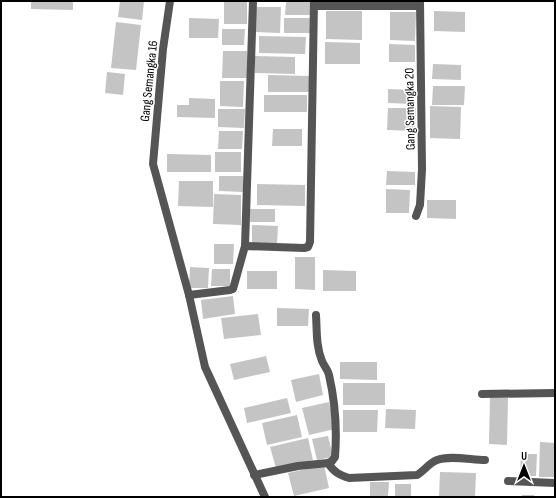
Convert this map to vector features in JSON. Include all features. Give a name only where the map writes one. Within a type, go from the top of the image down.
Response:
[{"type":"street","name":"Gang Semangka 16","points":[[170,1],[162,57],[153,164],[189,295]]},
{"type":"street","points":[[253,1],[245,246],[233,289],[189,295],[205,367],[265,497]]},
{"type":"street","points":[[245,246],[306,248],[309,244],[314,3],[420,3]]},
{"type":"street","name":"Gang Semangka 20","points":[[416,216],[420,205],[422,168],[420,3]]},
{"type":"street","points":[[254,475],[298,466],[328,463],[335,458],[335,416],[328,373],[322,362],[318,347],[316,316]]},
{"type":"street","points":[[482,394],[555,393]]},
{"type":"street","points":[[328,463],[340,476],[349,478],[417,475],[438,459],[485,460]]},
{"type":"street","points":[[508,481],[555,484]]},
{"type":"building","points":[[31,1],[73,1],[73,10],[31,9]]},
{"type":"building","points":[[120,1],[144,1],[142,20],[118,17]]},
{"type":"building","points":[[224,1],[247,1],[247,24],[224,24]]},
{"type":"building","points":[[286,1],[310,1],[310,15],[285,15]]},
{"type":"building","points":[[255,7],[281,7],[280,33],[255,32]]},
{"type":"building","points":[[326,11],[362,11],[362,40],[326,39]]},
{"type":"building","points":[[434,11],[465,12],[465,32],[434,31]]},
{"type":"building","points":[[390,12],[416,12],[415,41],[390,40]]},
{"type":"building","points":[[189,18],[219,19],[218,38],[189,38]]},
{"type":"building","points":[[284,18],[313,18],[313,33],[284,33]]},
{"type":"building","points":[[116,22],[141,25],[136,70],[111,68]]},
{"type":"building","points":[[222,29],[245,29],[244,45],[222,45]]},
{"type":"building","points":[[259,36],[306,37],[305,54],[259,53]]},
{"type":"building","points":[[325,42],[360,43],[360,64],[325,64]]},
{"type":"building","points":[[389,44],[415,45],[415,62],[389,62]]},
{"type":"building","points":[[223,51],[247,51],[247,78],[222,78]]},
{"type":"building","points":[[255,56],[295,57],[295,74],[255,73]]},
{"type":"building","points":[[433,64],[461,65],[461,80],[432,79]]},
{"type":"building","points":[[107,72],[125,74],[123,95],[105,93]]},
{"type":"building","points":[[268,75],[310,76],[309,92],[268,92]]},
{"type":"building","points":[[220,81],[244,81],[243,107],[220,106]]},
{"type":"building","points":[[433,86],[465,86],[464,105],[432,105]]},
{"type":"building","points":[[388,89],[414,90],[414,104],[388,103]]},
{"type":"building","points":[[264,95],[307,95],[307,112],[264,112]]},
{"type":"building","points":[[189,98],[215,99],[215,118],[177,117],[177,105],[189,105]]},
{"type":"building","points":[[430,106],[461,107],[460,139],[430,138]]},
{"type":"building","points":[[388,108],[416,108],[415,131],[387,130]]},
{"type":"building","points":[[218,109],[245,109],[244,128],[218,127]]},
{"type":"building","points":[[273,129],[302,129],[302,146],[272,146]]},
{"type":"building","points":[[219,131],[243,131],[242,149],[218,149]]},
{"type":"building","points":[[215,152],[241,152],[241,172],[215,172]]},
{"type":"building","points":[[167,154],[211,155],[211,172],[167,172]]},
{"type":"building","points":[[387,171],[415,172],[415,185],[386,185]]},
{"type":"building","points":[[219,176],[243,176],[243,192],[219,191]]},
{"type":"building","points":[[179,181],[213,181],[213,207],[178,206]]},
{"type":"building","points":[[257,184],[305,185],[305,206],[257,205]]},
{"type":"building","points":[[386,189],[410,190],[409,213],[386,213]]},
{"type":"building","points":[[214,194],[241,195],[241,225],[213,224]]},
{"type":"building","points":[[427,200],[456,200],[456,219],[427,218]]},
{"type":"building","points":[[250,209],[275,209],[275,222],[250,222]]},
{"type":"building","points":[[252,225],[278,226],[277,244],[252,244]]},
{"type":"building","points":[[214,244],[234,244],[233,264],[214,264]]},
{"type":"building","points":[[295,257],[315,257],[315,290],[295,289]]},
{"type":"building","points":[[190,267],[209,268],[208,288],[189,288]]},
{"type":"building","points":[[212,269],[230,269],[230,286],[211,286]]},
{"type":"building","points":[[323,270],[356,271],[356,291],[323,291]]},
{"type":"building","points":[[247,271],[277,271],[277,289],[247,289]]},
{"type":"building","points":[[233,296],[235,314],[203,319],[201,300]]},
{"type":"building","points":[[277,308],[309,309],[308,326],[277,326]]},
{"type":"building","points":[[258,314],[261,335],[224,339],[221,318]]},
{"type":"building","points":[[266,356],[270,372],[234,380],[230,364]]},
{"type":"building","points":[[340,362],[377,362],[377,380],[340,379]]},
{"type":"building","points":[[319,374],[323,395],[296,402],[291,380]]},
{"type":"building","points":[[343,383],[385,383],[385,405],[343,405]]},
{"type":"building","points":[[490,397],[508,397],[507,445],[489,444]]},
{"type":"building","points":[[287,398],[291,413],[247,423],[244,408]]},
{"type":"building","points":[[329,402],[335,429],[309,435],[302,408]]},
{"type":"building","points":[[386,409],[416,410],[415,429],[385,428]]},
{"type":"building","points":[[343,410],[378,410],[377,432],[343,432]]},
{"type":"building","points":[[297,415],[302,437],[267,445],[262,423]]},
{"type":"building","points":[[328,436],[333,457],[317,460],[312,439]]},
{"type":"building","points":[[308,438],[313,460],[276,468],[270,447]]},
{"type":"building","points":[[540,442],[555,443],[555,477],[539,477]]},
{"type":"building","points":[[521,454],[537,454],[536,476],[520,476]]},
{"type":"building","points":[[324,465],[329,488],[294,496],[288,473]]},
{"type":"building","points":[[440,472],[476,473],[475,497],[439,497]]},
{"type":"building","points":[[370,482],[389,482],[388,497],[370,497]]},
{"type":"building","points":[[395,484],[411,484],[411,497],[395,497]]},
{"type":"building","points":[[522,495],[534,495],[534,497],[522,497]]}]
